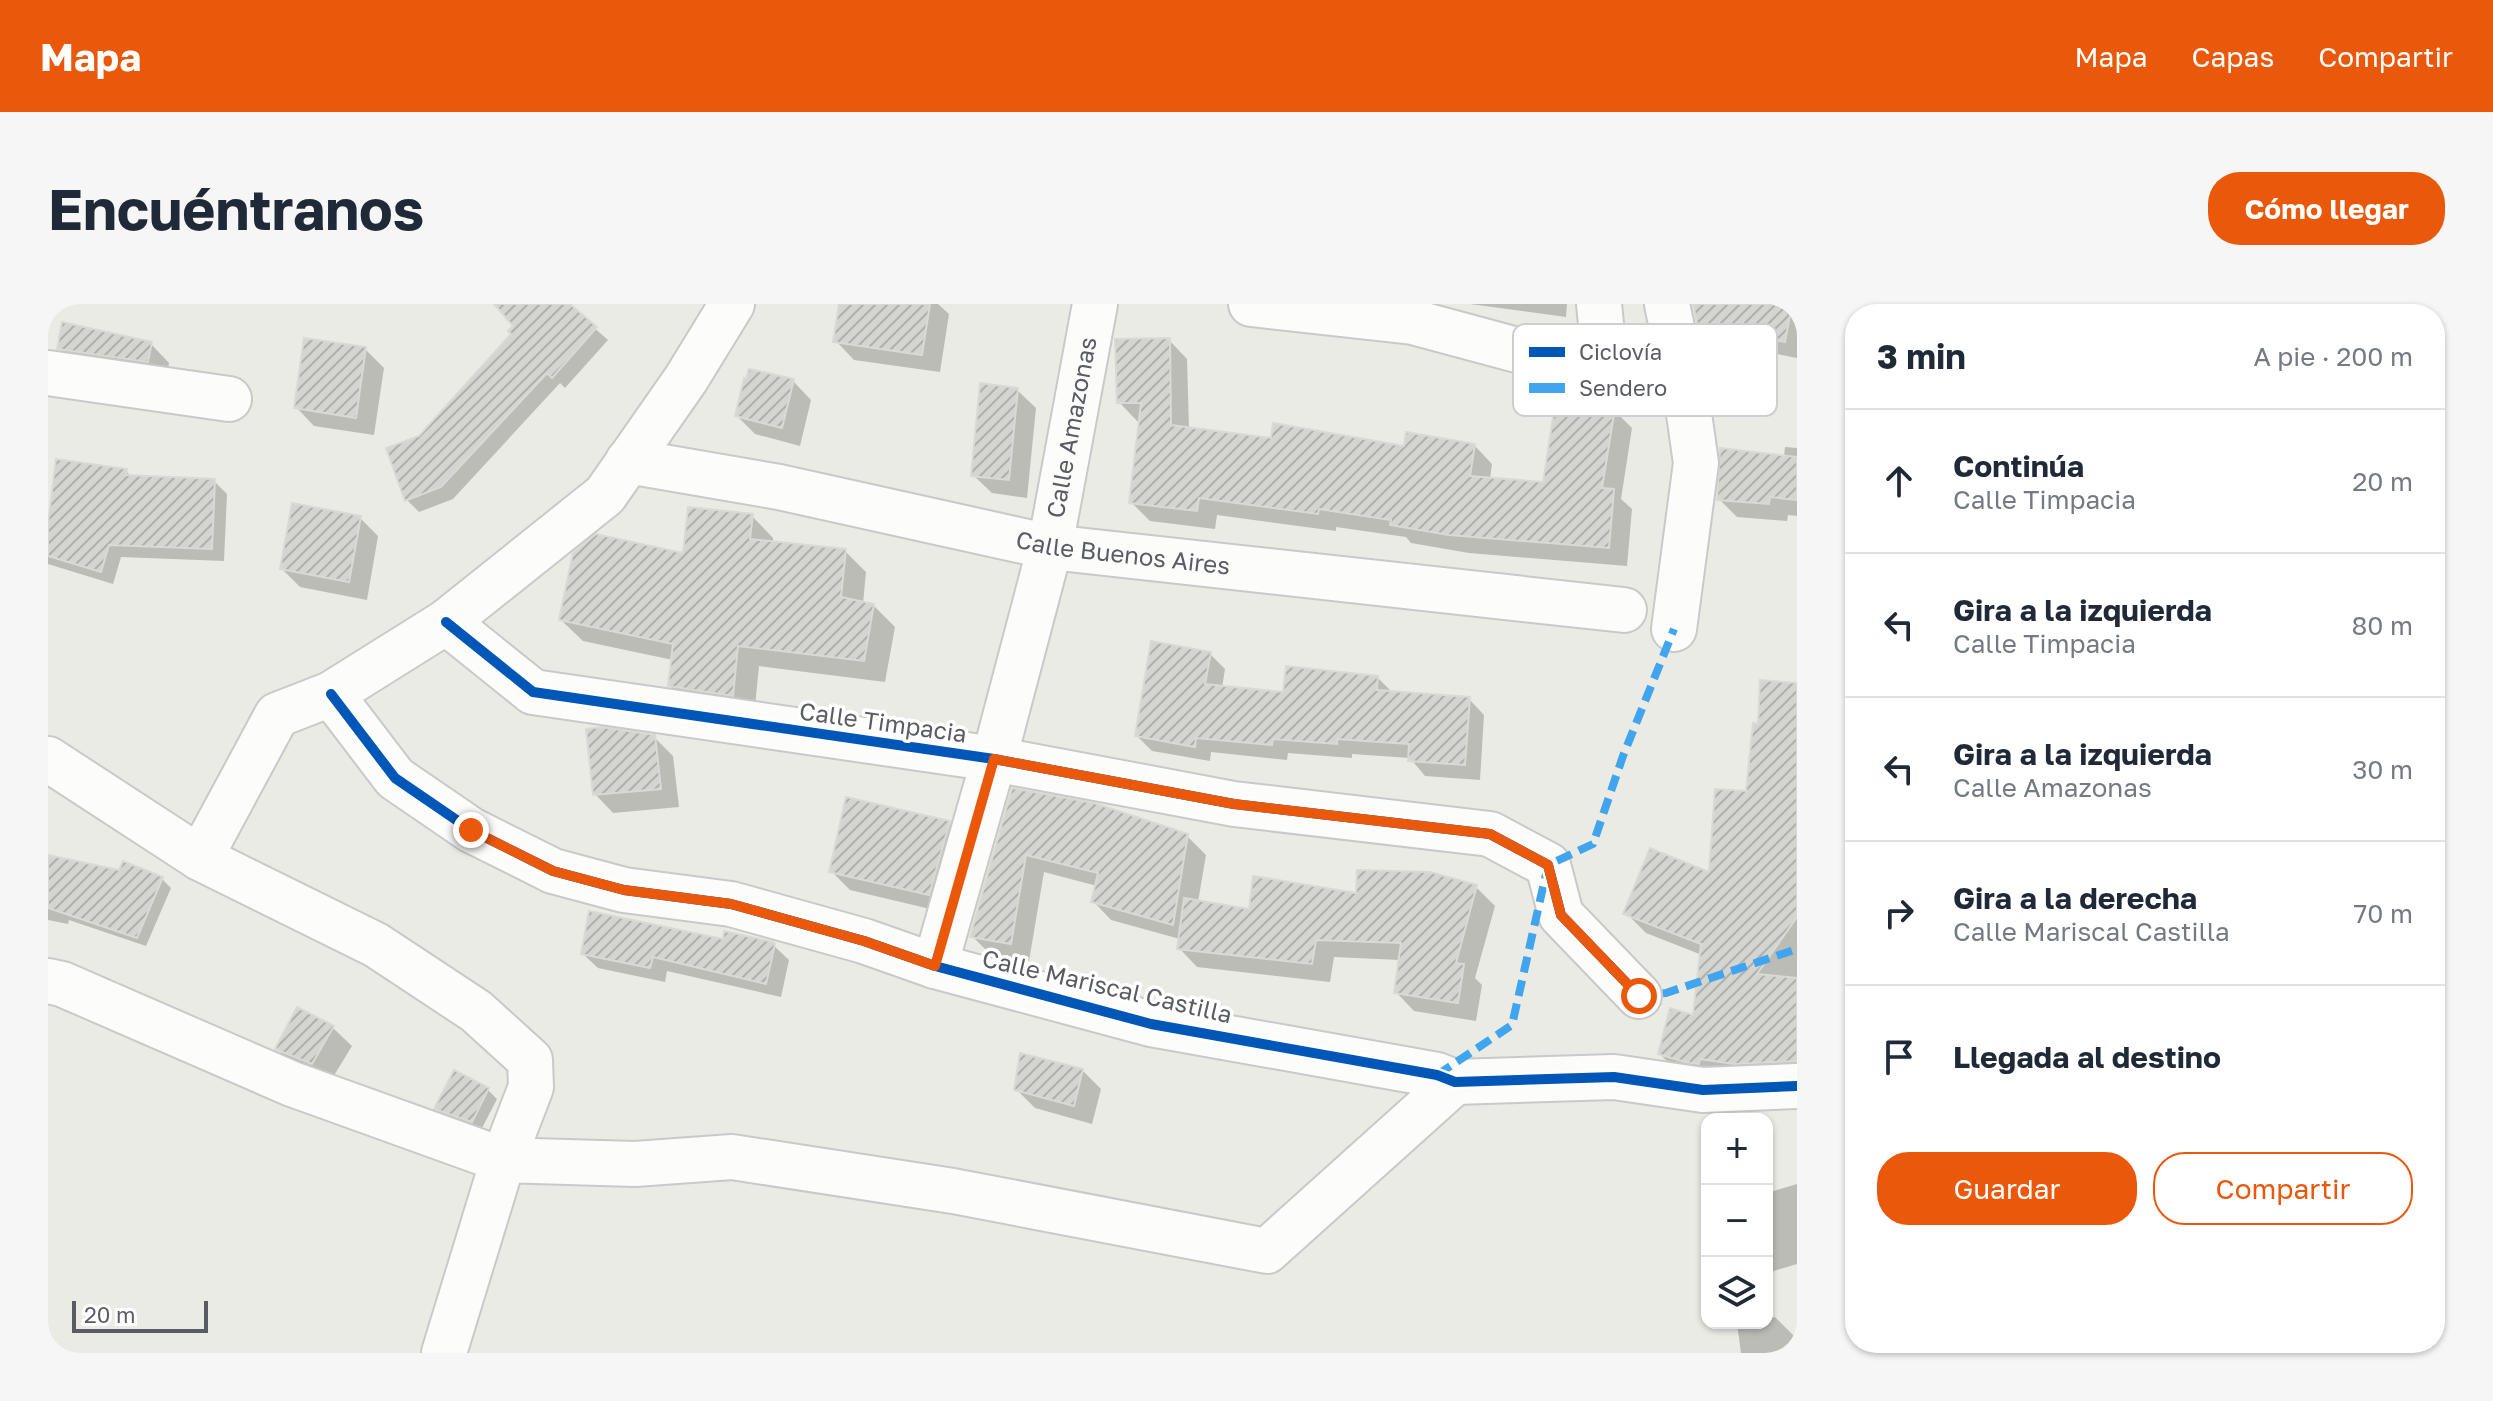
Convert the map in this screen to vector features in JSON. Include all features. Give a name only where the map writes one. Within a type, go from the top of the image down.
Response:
[{"type":"street","points":[[200,858],[277,715],[331,694],[446,622],[605,495],[686,379],[732,304]]},
{"type":"street","name":"Calle Amazonas","points":[[935,966],[1050,547],[1095,304]]},
{"type":"street","points":[[1251,304],[1413,322],[1513,349]]},
{"type":"street","points":[[1599,304],[1601,324]]},
{"type":"street","points":[[1667,304],[1671,324]]},
{"type":"street","points":[[48,373],[229,399]]},
{"type":"street","points":[[1674,629],[1696,463],[1689,416]]},
{"type":"street","name":"Calle Buenos Aires","points":[[628,461],[779,487],[1050,547],[1624,610]]},
{"type":"street","name":"Calle Timpacia","points":[[446,622],[533,692],[994,759],[1234,804],[1490,834],[1548,865],[1561,915],[1639,996]]},
{"type":"street","name":"Calle Mariscal Castilla","points":[[331,694],[395,778],[471,830],[553,871],[624,890],[731,904],[864,941],[935,966],[1151,1024],[1437,1075],[1455,1082],[1614,1077],[1703,1090],[1797,1086]]},
{"type":"street","points":[[48,759],[200,858],[376,945],[476,1011],[530,1060],[531,1087],[503,1160],[444,1353]]},
{"type":"street","points":[[48,981],[62,984],[292,1084],[503,1160],[635,1164],[732,1157],[953,1191],[1267,1251],[1455,1082]]},
{"type":"building","points":[[494,304],[570,304],[597,327],[552,378],[547,373],[441,487],[405,501],[386,448],[419,436],[511,334],[508,331],[513,326]]},
{"type":"building","points":[[839,304],[930,304],[922,355],[833,342]]},
{"type":"building","points":[[1693,304],[1792,304],[1785,342],[1777,340],[1777,324],[1697,324]]},
{"type":"building","points":[[62,322],[152,342],[148,362],[57,349]]},
{"type":"building","points":[[304,338],[366,347],[356,418],[294,408]]},
{"type":"building","points":[[1170,338],[1171,425],[1271,438],[1273,423],[1404,446],[1406,432],[1475,444],[1470,476],[1543,482],[1553,416],[1614,416],[1602,488],[1614,489],[1609,548],[1449,535],[1390,525],[1391,520],[1319,509],[1318,514],[1199,498],[1197,511],[1129,503],[1141,403],[1117,403],[1115,339]]},
{"type":"building","points":[[749,369],[794,379],[782,428],[735,416]]},
{"type":"building","points":[[980,383],[1018,388],[1009,480],[971,476]]},
{"type":"building","points":[[1720,448],[1797,457],[1797,500],[1770,497],[1769,504],[1717,500]]},
{"type":"building","points":[[56,459],[127,469],[126,475],[215,479],[212,549],[109,545],[101,572],[48,556],[48,524]]},
{"type":"building","points":[[292,503],[361,516],[349,582],[280,569]]},
{"type":"building","points":[[688,507],[753,514],[750,539],[846,549],[841,597],[874,604],[864,661],[738,646],[733,696],[668,686],[673,644],[559,620],[573,553],[596,534],[683,553]]},
{"type":"building","points":[[1151,641],[1211,652],[1205,684],[1283,692],[1286,666],[1378,676],[1377,690],[1470,697],[1465,765],[1408,761],[1409,744],[1337,739],[1337,744],[1273,739],[1272,745],[1196,738],[1195,747],[1135,736]]},
{"type":"building","points":[[1760,680],[1797,683],[1797,917],[1757,974],[1797,978],[1797,1061],[1734,1064],[1700,1059],[1699,1064],[1685,1062],[1658,1054],[1670,1008],[1693,1015],[1701,944],[1623,914],[1650,848],[1709,872],[1715,789],[1746,791],[1753,723],[1758,724]]},
{"type":"building","points":[[602,727],[655,735],[661,789],[593,795],[586,729]]},
{"type":"building","points":[[1012,788],[1094,803],[1188,834],[1173,925],[1091,902],[1098,873],[1026,855],[1011,944],[970,937]]},
{"type":"building","points":[[846,797],[950,821],[929,895],[829,872]]},
{"type":"building","points":[[48,855],[119,870],[123,861],[163,877],[137,938],[48,908]]},
{"type":"building","points":[[1357,870],[1430,872],[1477,885],[1456,963],[1464,964],[1458,1003],[1394,993],[1401,943],[1316,940],[1312,964],[1177,949],[1184,898],[1249,909],[1253,876],[1356,893]]},
{"type":"building","points":[[589,911],[723,939],[724,931],[773,942],[766,984],[653,957],[650,968],[581,954]]},
{"type":"building","points":[[297,1007],[334,1026],[312,1064],[275,1049]]},
{"type":"building","points":[[1020,1053],[1083,1069],[1074,1106],[1014,1090]]},
{"type":"building","points":[[454,1070],[489,1088],[472,1122],[434,1109]]},
{"type":"marked path","points":[[1437,1075],[1512,1025],[1548,865],[1593,844],[1623,756],[1674,629]]},
{"type":"marked path","points":[[1639,996],[1666,993],[1797,949]]},
{"type":"cycle path","points":[[446,622],[533,692],[994,759],[1234,804],[1490,834],[1548,865],[1561,915],[1639,996]]},
{"type":"cycle path","points":[[331,694],[395,778],[471,830],[553,871],[624,890],[731,904],[864,941],[935,966],[1151,1024],[1437,1075],[1455,1082],[1614,1077],[1703,1090],[1797,1086]]},
{"type":"route","points":[[471,830],[553,871],[624,890],[731,904],[864,941],[935,966],[994,759],[1234,804],[1490,834],[1548,865],[1561,915],[1639,996]]}]
